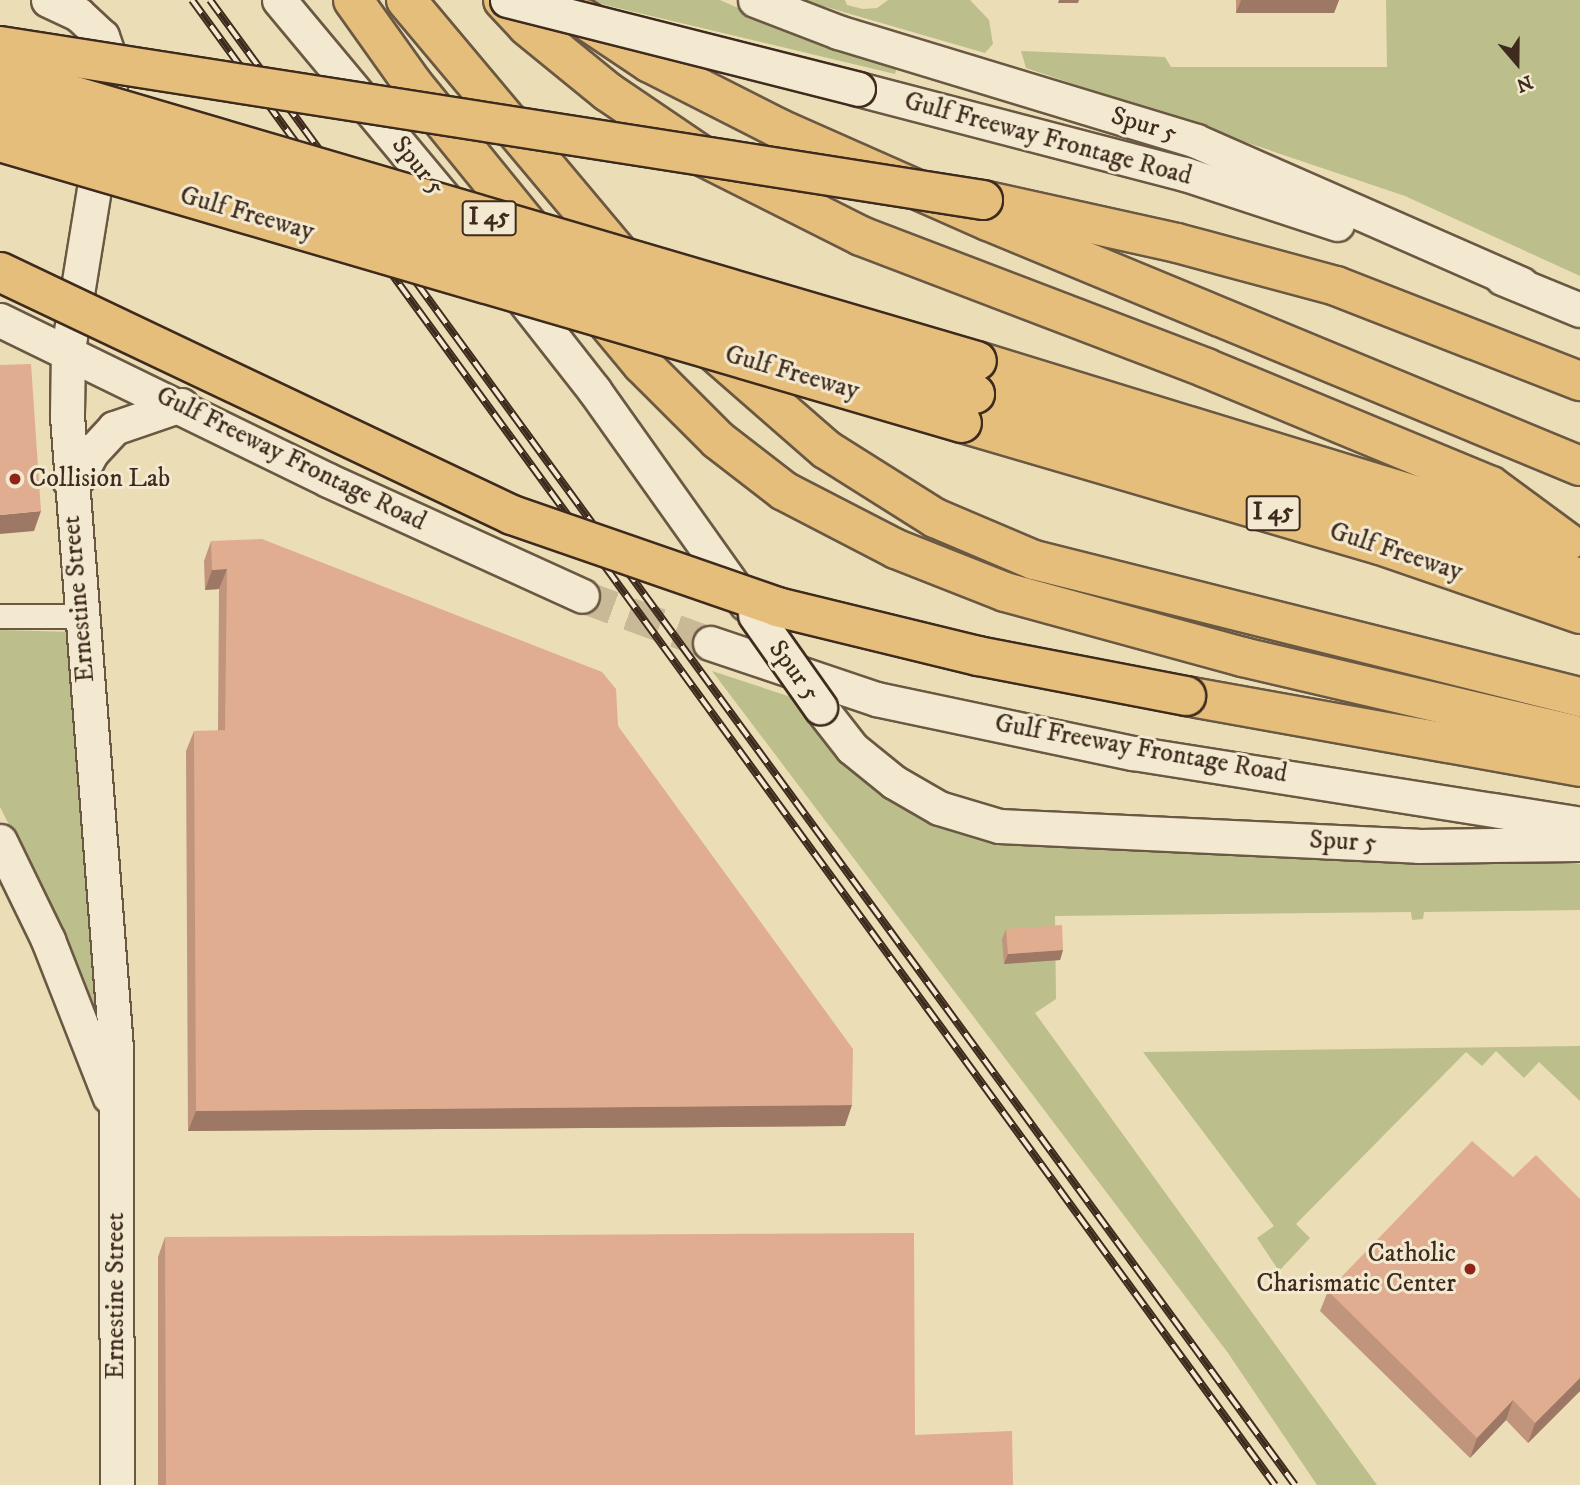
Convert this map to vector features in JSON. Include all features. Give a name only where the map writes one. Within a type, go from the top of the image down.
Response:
[{"type":"highway","points":[[353,0],[421,94],[642,365],[718,440],[784,491],[896,549],[1005,592],[1244,657],[1580,736]]},
{"type":"highway","points":[[406,0],[610,246],[722,363],[827,450],[935,518],[1034,560],[1580,697]]},
{"type":"highway","points":[[505,0],[527,26],[608,92],[702,156],[861,236],[1206,368],[1491,486],[1573,545]]},
{"type":"highway","points":[[556,0],[650,63],[790,134],[1026,237],[1580,466]]},
{"type":"highway","points":[[0,46],[1035,209],[1336,286],[1580,381]]},
{"type":"highway","name":"Gulf Freeway","points":[[0,74],[971,393],[1380,545],[1580,614]]},
{"type":"highway","name":"Gulf Freeway","points":[[0,112],[1360,507],[1580,578]]},
{"type":"highway","name":"Gulf Freeway","points":[[0,142],[971,393],[1573,545]]},
{"type":"highway","points":[[0,272],[512,515],[777,607],[978,656],[1580,767]]},
{"type":"main road","name":"Ernestine Street","points":[[48,0],[78,14],[103,36],[110,59],[110,90],[68,350],[69,480],[116,1048],[114,1107],[117,1485]]},
{"type":"main road","name":"Spur 5","points":[[279,0],[414,159],[594,390],[852,748],[894,782],[939,808],[999,826],[1418,846],[1580,844]]},
{"type":"main road","name":"Gulf Freeway Frontage Road","points":[[505,0],[1185,174],[1521,284],[1580,310]]},
{"type":"main road","name":"Spur 5","points":[[755,0],[838,32],[1196,141],[1521,284]]},
{"type":"main road","name":"Gulf Freeway Frontage Road","points":[[0,320],[181,405],[328,480],[582,596]]},
{"type":"main road","points":[[69,480],[79,476],[92,452],[114,428],[181,405]]},
{"type":"main road","name":"Gulf Freeway Frontage Road","points":[[710,643],[876,699],[1133,753],[1580,824]]},
{"type":"main road","name":"Ernestine Street","points":[[0,841],[48,940],[114,1107]]},
{"type":"street","points":[[0,616],[81,616]]},
{"type":"green space","points":[[584,0],[720,0],[777,25],[898,64],[895,74]]},
{"type":"green space","points":[[802,0],[845,0],[847,5],[863,9],[877,8],[888,0],[970,0],[989,20],[993,44],[985,53]]},
{"type":"green space","points":[[1386,0],[1580,0],[1580,276],[1405,196],[1026,68],[1021,51],[1165,57],[1171,67],[1387,67]]},
{"type":"green space","points":[[0,630],[75,632],[101,1045],[46,898],[0,807]]},
{"type":"green space","points":[[712,671],[794,698],[831,747],[876,792],[935,825],[999,842],[1580,864],[1580,910],[1424,912],[1423,919],[1412,920],[1411,912],[1055,916],[1056,999],[1035,1013],[1377,1485],[1317,1485],[1228,1353]]},
{"type":"green space","points":[[1580,1046],[1580,1101],[1539,1062],[1524,1078],[1496,1051],[1482,1066],[1466,1052],[1296,1224],[1310,1238],[1279,1271],[1257,1238],[1274,1226],[1143,1052]]},
{"type":"building","name":"Collision Lab","points":[[31,364],[41,511],[0,515],[0,365]]},
{"type":"building","points":[[262,539],[602,672],[616,689],[618,726],[853,1049],[852,1105],[196,1111],[194,731],[225,730],[227,569],[212,570],[211,541]]},
{"type":"building","points":[[1062,925],[1063,950],[1008,954],[1006,929]]},
{"type":"building","name":"Catholic Charismatic Center","points":[[1472,1141],[1513,1177],[1536,1155],[1580,1199],[1580,1378],[1535,1423],[1513,1400],[1477,1438],[1328,1291]]},
{"type":"building","points":[[914,1233],[915,1435],[1012,1431],[1013,1485],[166,1485],[165,1237]]},
{"type":"tunnel","points":[[582,596],[710,643]]},
{"type":"railway","points":[[192,0],[1275,1485]]},
{"type":"railway","points":[[210,0],[1295,1485]]},
{"type":"place","name":"Collision Lab","points":[[15,479]]},
{"type":"place","name":"Catholic Charismatic Center","points":[[1470,1269]]}]
